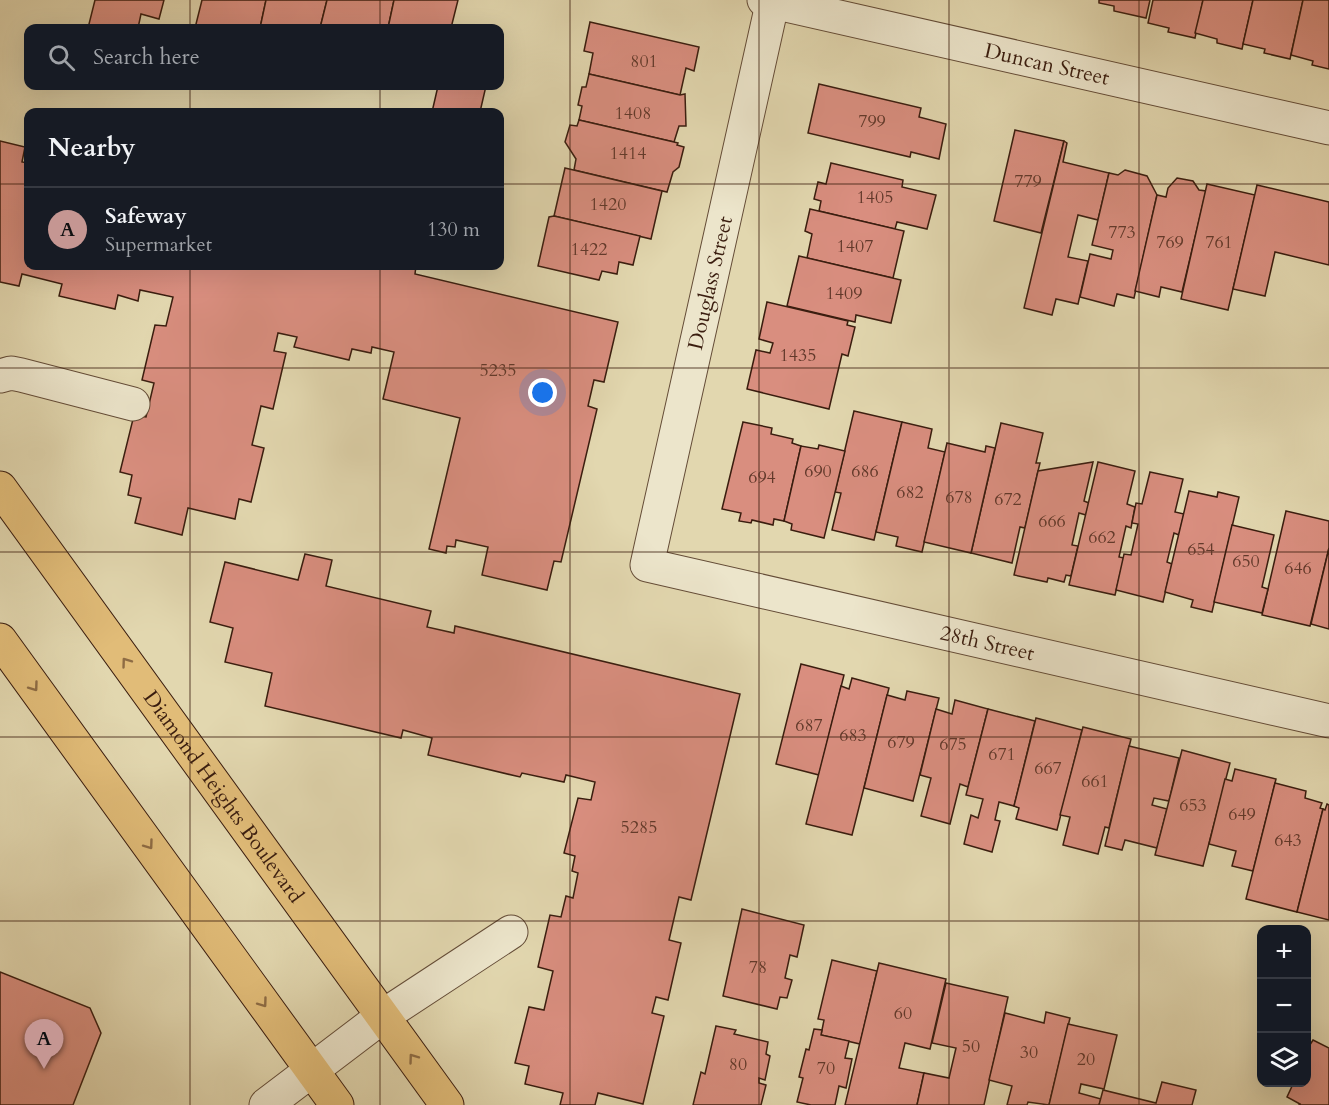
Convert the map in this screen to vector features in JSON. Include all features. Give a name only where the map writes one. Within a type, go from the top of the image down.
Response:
[{"type":"main road","name":"Diamond Heights Boulevard","points":[[0,488],[447,1105]]},
{"type":"main road","points":[[0,640],[337,1105]]},
{"type":"street","name":"Duncan Street","points":[[770,1],[1329,128]]},
{"type":"street","name":"Douglass Street","points":[[647,565],[770,1]]},
{"type":"street","points":[[0,376],[10,373],[21,375],[133,404]]},
{"type":"street","name":"28th Street","points":[[647,565],[1329,721]]},
{"type":"street","points":[[266,1105],[383,1016],[511,932]]},
{"type":"building","points":[[95,0],[164,0],[159,19],[141,14],[139,24],[89,24]]},
{"type":"building","points":[[202,0],[266,0],[261,24],[196,24]]},
{"type":"building","points":[[266,0],[327,0],[321,24],[261,24]]},
{"type":"building","points":[[327,0],[394,0],[389,24],[321,24]]},
{"type":"building","points":[[394,0],[458,0],[452,24],[389,24]]},
{"type":"building","points":[[1099,0],[1150,0],[1146,18],[1114,11],[1114,6],[1099,3]]},
{"type":"building","points":[[1153,0],[1203,0],[1195,38],[1168,32],[1169,28],[1148,23]]},
{"type":"building","points":[[1203,0],[1253,0],[1242,49],[1217,43],[1217,39],[1195,33]]},
{"type":"building","points":[[1253,0],[1303,0],[1290,59],[1264,53],[1265,49],[1243,44]]},
{"type":"building","points":[[1303,0],[1329,0],[1329,69],[1312,65],[1313,61],[1291,55]]},
{"type":"building","points":[[590,22],[699,47],[694,71],[686,68],[680,95],[589,74],[593,53],[584,51]]},
{"type":"building","points":[[589,74],[680,95],[685,94],[686,126],[679,126],[674,142],[579,120],[582,106],[578,105],[582,87],[586,87]]},
{"type":"building","points":[[819,84],[921,108],[919,117],[946,124],[939,159],[911,152],[910,157],[808,133]]},
{"type":"building","points":[[437,90],[485,90],[481,108],[433,108]]},
{"type":"building","points":[[579,120],[678,143],[677,145],[684,147],[679,167],[673,172],[667,192],[574,170],[576,159],[565,142],[570,125],[577,126]]},
{"type":"building","points":[[1015,130],[1064,141],[1041,233],[994,221]]},
{"type":"building","points":[[0,141],[24,147],[22,162],[24,162],[24,270],[416,270],[415,274],[618,322],[604,382],[594,380],[588,406],[597,409],[561,562],[554,561],[547,590],[482,575],[488,547],[456,540],[455,547],[447,546],[446,553],[429,549],[460,418],[383,399],[394,352],[372,347],[371,353],[352,349],[349,360],[294,347],[297,337],[278,333],[274,351],[286,353],[273,409],[261,406],[252,445],[264,448],[251,502],[239,499],[235,519],[188,508],[182,535],[135,523],[141,498],[128,495],[132,475],[120,472],[134,415],[146,417],[154,383],[142,380],[155,325],[166,326],[173,297],[140,290],[138,301],[118,295],[115,309],[59,296],[62,284],[22,274],[19,286],[0,282]]},
{"type":"building","points":[[1064,141],[1067,143],[1063,162],[1109,173],[1098,220],[1078,215],[1068,257],[1088,261],[1078,304],[1056,299],[1052,315],[1024,308]]},
{"type":"building","points":[[831,163],[903,180],[902,187],[936,195],[927,229],[897,222],[895,229],[819,211],[821,201],[814,199],[818,182],[826,184]]},
{"type":"building","points":[[565,168],[662,191],[651,239],[554,216]]},
{"type":"building","points":[[1125,170],[1147,176],[1157,195],[1134,298],[1117,294],[1114,306],[1080,297],[1090,254],[1111,259],[1113,250],[1092,245],[1109,173],[1118,175]]},
{"type":"building","points":[[1177,178],[1193,181],[1199,190],[1206,191],[1182,292],[1161,287],[1159,297],[1135,291],[1157,195],[1166,197],[1168,188]]},
{"type":"building","points":[[1207,184],[1255,195],[1228,310],[1181,299]]},
{"type":"building","points":[[1257,185],[1329,202],[1329,265],[1275,252],[1265,296],[1233,289]]},
{"type":"building","points":[[810,209],[904,231],[893,278],[807,258],[812,234],[805,231]]},
{"type":"building","points":[[554,216],[640,236],[633,265],[619,262],[617,274],[602,271],[599,280],[538,266],[549,217]]},
{"type":"building","points":[[799,256],[901,280],[891,323],[856,315],[855,322],[787,306]]},
{"type":"building","points":[[767,302],[848,321],[847,325],[855,327],[848,356],[842,354],[829,409],[747,389],[756,350],[770,353],[773,343],[759,339]]},
{"type":"building","points":[[854,411],[902,422],[874,540],[832,530],[841,493],[835,492]]},
{"type":"building","points":[[743,422],[772,428],[771,434],[793,439],[792,443],[801,446],[784,521],[774,519],[773,525],[752,520],[751,523],[739,521],[741,513],[722,509]]},
{"type":"building","points":[[902,422],[932,429],[928,448],[945,452],[922,552],[896,546],[898,537],[876,532]]},
{"type":"building","points":[[1001,423],[1043,433],[1036,463],[1040,463],[1025,528],[1020,527],[1012,563],[971,553]]},
{"type":"building","points":[[947,443],[985,452],[986,446],[995,448],[971,553],[924,542]]},
{"type":"building","points":[[819,445],[845,451],[824,538],[791,530],[792,524],[784,521],[801,446],[818,449]]},
{"type":"building","points":[[1093,462],[1084,501],[1089,503],[1086,515],[1079,513],[1072,545],[1078,546],[1071,576],[1066,575],[1064,582],[1048,578],[1047,582],[1014,575],[1038,471]]},
{"type":"building","points":[[1098,462],[1135,471],[1127,504],[1135,507],[1131,528],[1126,526],[1119,557],[1124,558],[1115,595],[1069,585]]},
{"type":"building","points":[[1150,472],[1183,479],[1175,512],[1184,514],[1179,535],[1174,533],[1167,562],[1172,564],[1163,602],[1116,590],[1124,554],[1131,555],[1138,524],[1132,523],[1136,503],[1142,504]]},
{"type":"building","points":[[1189,491],[1217,497],[1218,492],[1239,497],[1212,612],[1191,607],[1193,600],[1165,592]]},
{"type":"building","points":[[1286,511],[1329,521],[1329,548],[1310,626],[1262,615]]},
{"type":"building","points":[[1232,525],[1274,535],[1262,587],[1268,589],[1262,613],[1214,602]]},
{"type":"building","points":[[1329,548],[1329,629],[1311,624]]},
{"type":"building","points":[[305,554],[332,560],[326,586],[431,611],[427,627],[454,633],[455,626],[740,694],[691,900],[679,897],[669,940],[681,943],[668,1000],[656,997],[652,1013],[664,1016],[643,1104],[598,1093],[595,1105],[560,1105],[563,1093],[525,1084],[529,1066],[515,1063],[529,1007],[544,1010],[553,971],[538,967],[550,915],[561,917],[566,896],[573,898],[578,873],[572,871],[575,856],[564,853],[578,798],[591,800],[595,782],[566,775],[564,782],[522,773],[520,777],[428,755],[432,738],[403,730],[401,738],[265,706],[272,673],[225,662],[233,628],[210,622],[225,562],[298,580]]},
{"type":"building","points":[[801,664],[844,675],[819,775],[776,764]]},
{"type":"building","points":[[852,678],[889,688],[852,835],[806,824],[841,686],[849,689]]},
{"type":"building","points":[[907,691],[939,698],[913,801],[864,788],[887,695],[905,700]]},
{"type":"building","points":[[955,700],[988,709],[968,787],[960,784],[950,824],[921,816],[931,778],[920,775],[936,709],[952,714]]},
{"type":"building","points":[[988,709],[1035,721],[1014,806],[999,802],[995,820],[1000,821],[992,852],[964,844],[971,815],[978,818],[983,799],[966,795]]},
{"type":"building","points":[[1036,718],[1082,730],[1057,830],[1016,819],[1019,808],[1014,806]]},
{"type":"building","points":[[1083,727],[1131,739],[1109,828],[1105,827],[1098,854],[1063,845],[1070,817],[1060,815]]},
{"type":"building","points":[[1129,746],[1179,758],[1169,801],[1154,798],[1152,805],[1167,809],[1157,848],[1125,840],[1122,850],[1105,846]]},
{"type":"building","points":[[1182,750],[1230,763],[1203,866],[1155,855]]},
{"type":"building","points":[[1235,769],[1276,779],[1253,871],[1232,866],[1236,851],[1209,844],[1225,779],[1232,781]]},
{"type":"building","points":[[1275,783],[1306,791],[1305,798],[1322,803],[1320,808],[1323,809],[1297,912],[1246,899]]},
{"type":"building","points":[[1327,804],[1329,805],[1329,920],[1297,912],[1323,809],[1325,810]]},
{"type":"building","points":[[742,909],[804,925],[797,957],[790,955],[785,978],[792,980],[787,998],[780,997],[777,1009],[723,996]]},
{"type":"building","points":[[832,960],[877,971],[860,1044],[821,1035],[824,1020],[818,1019]]},
{"type":"building","points":[[879,963],[946,979],[930,1049],[905,1043],[899,1068],[924,1073],[917,1105],[845,1105]]},
{"type":"building","points":[[0,972],[90,1008],[101,1033],[73,1105],[0,1105]]},
{"type":"building","points":[[946,983],[1008,997],[984,1105],[917,1105],[924,1073],[949,1078],[956,1048],[932,1043]]},
{"type":"building","points":[[1046,1012],[1070,1018],[1049,1105],[1028,1102],[1027,1105],[1007,1105],[1012,1086],[989,1080],[1005,1013],[1044,1023]]},
{"type":"building","points":[[1068,1024],[1117,1035],[1104,1089],[1081,1084],[1079,1093],[1101,1099],[1099,1105],[1049,1105]]},
{"type":"building","points":[[716,1026],[736,1030],[734,1034],[768,1042],[766,1054],[770,1056],[765,1080],[759,1078],[759,1083],[766,1085],[761,1105],[693,1105],[701,1072],[705,1074]]},
{"type":"building","points":[[814,1029],[822,1030],[821,1035],[849,1041],[845,1058],[852,1059],[846,1088],[839,1086],[835,1105],[811,1105],[797,1102],[803,1078],[799,1077]]},
{"type":"building","points":[[1313,1040],[1329,1048],[1329,1105],[1299,1105],[1287,1097],[1292,1087],[1311,1087],[1311,1043]]},
{"type":"building","points":[[1162,1082],[1196,1090],[1192,1105],[1099,1105],[1103,1090],[1156,1103]]},
{"type":"place","name":"Safeway","points":[[44,1069]]}]
